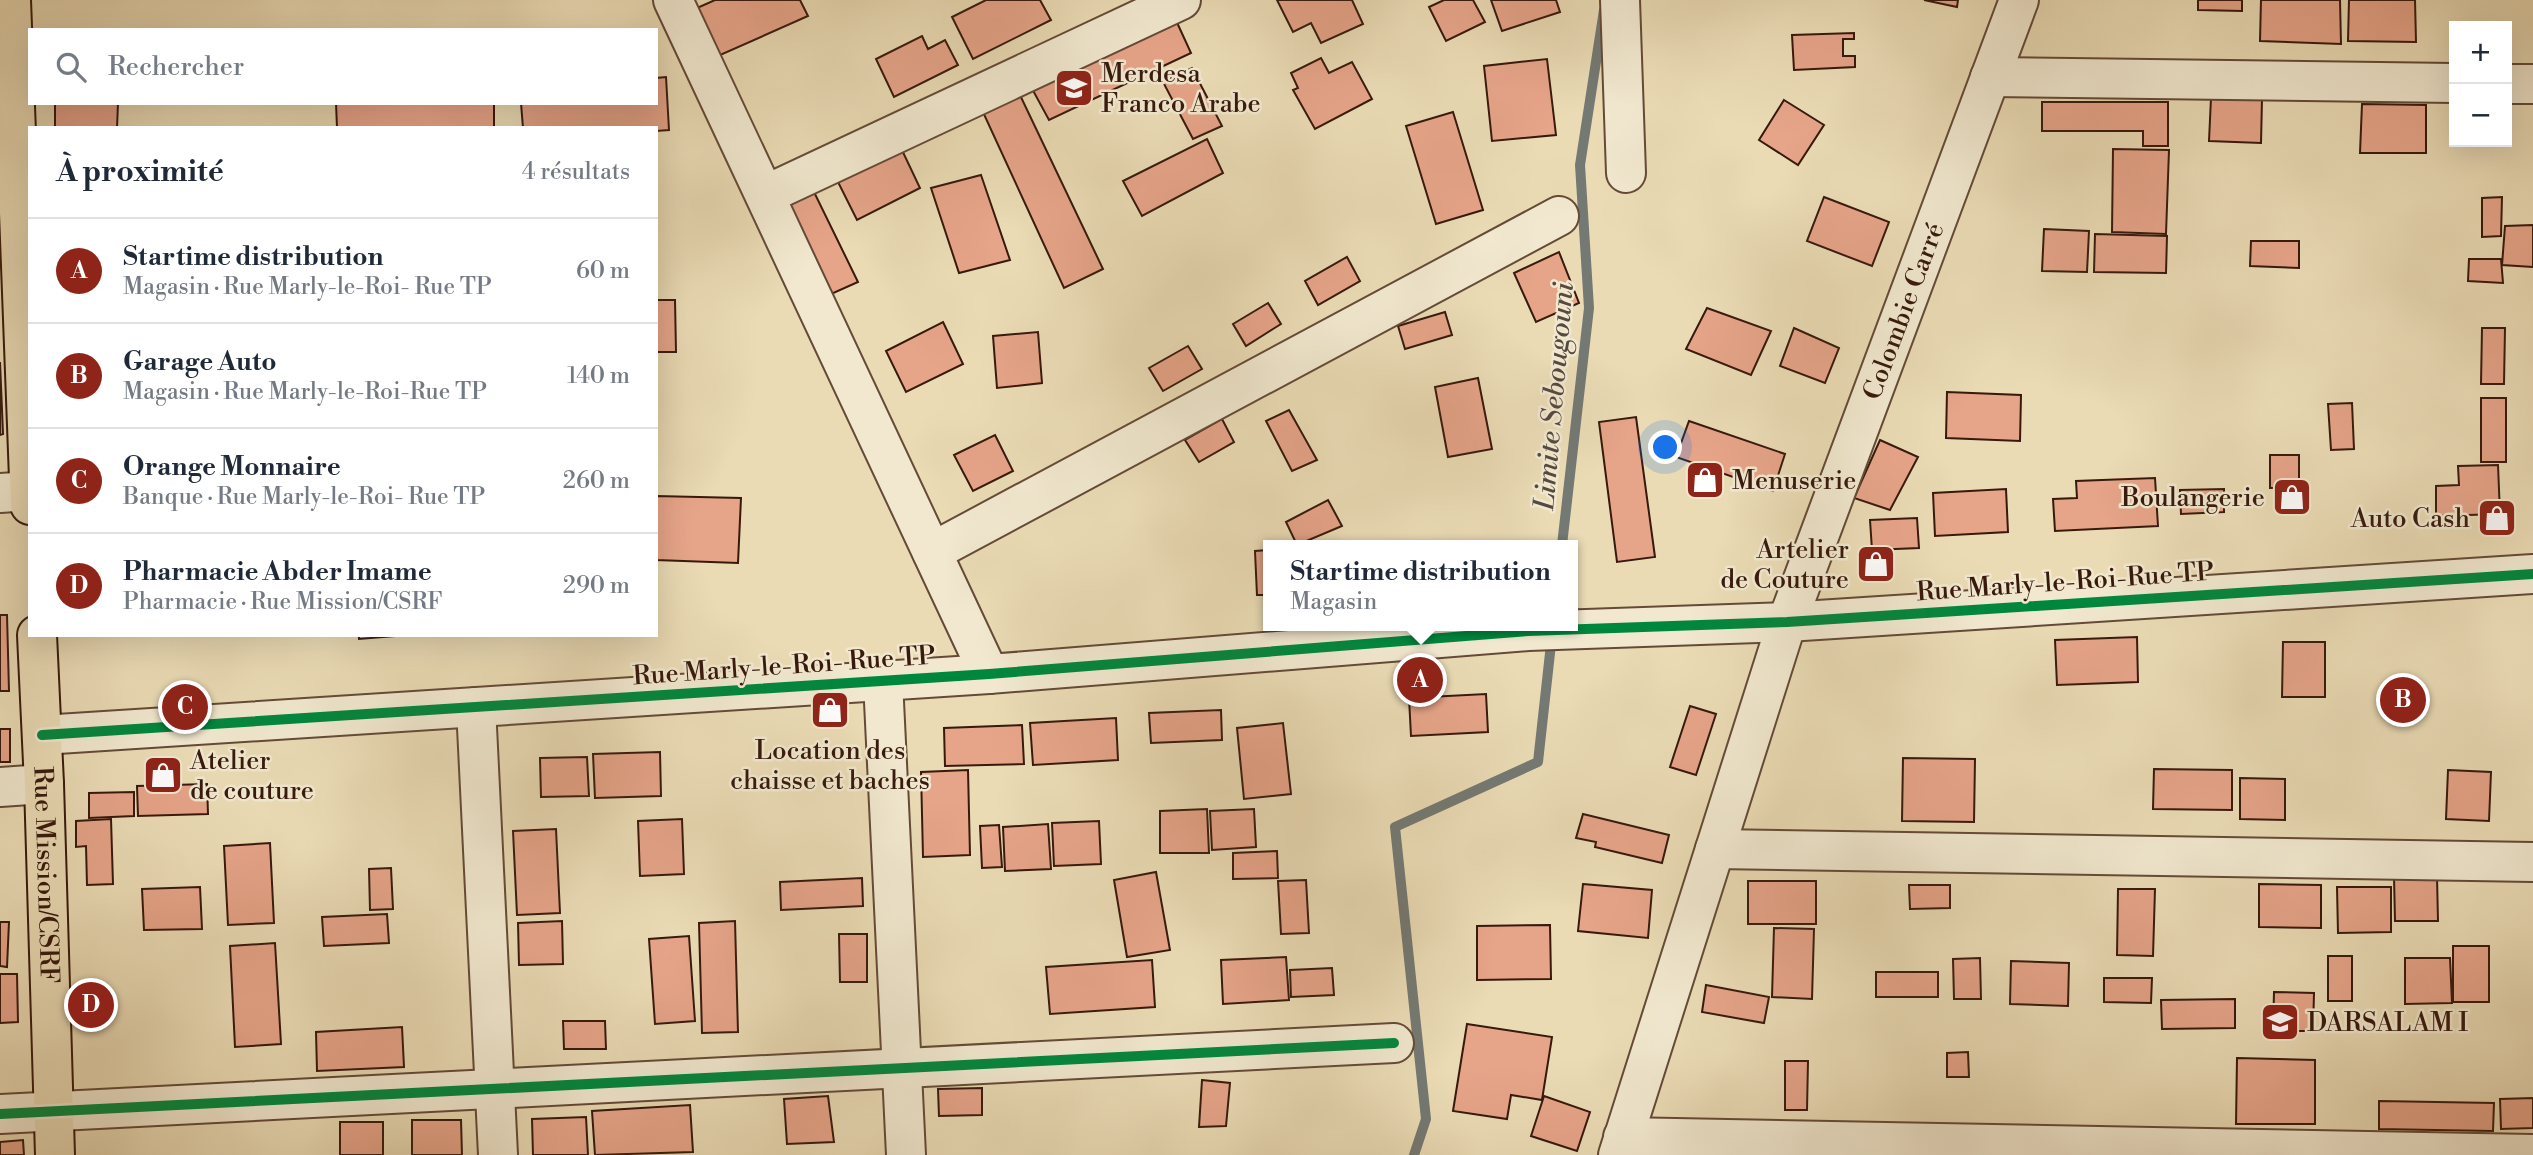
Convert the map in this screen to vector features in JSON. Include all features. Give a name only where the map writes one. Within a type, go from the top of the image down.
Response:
[{"type":"main road","points":[[11,0],[28,464]]},
{"type":"main road","name":"Rue Mission/CSRF","points":[[37,637],[55,1155]]},
{"type":"street","points":[[673,0],[989,674]]},
{"type":"street","points":[[765,195],[1181,0]]},
{"type":"street","points":[[1620,0],[1626,173]]},
{"type":"street","name":"Colombie Carré","points":[[1620,1146],[1787,622],[2019,0]]},
{"type":"street","points":[[1990,77],[2449,83]]},
{"type":"street","points":[[2512,84],[2533,84]]},
{"type":"street","points":[[932,552],[1559,216]]},
{"type":"street","points":[[0,493],[28,491]]},
{"type":"street","name":"Rue Marly-le-Roi-Rue TP","points":[[1578,629],[1787,622],[2533,574]]},
{"type":"street","name":"Rue Marly-le-Roi- Rue TP","points":[[42,735],[989,674],[1528,631]]},
{"type":"street","points":[[883,681],[906,1155]]},
{"type":"street","points":[[477,707],[498,1155]]},
{"type":"street","points":[[0,786],[44,784]]},
{"type":"street","points":[[1715,849],[2533,862]]},
{"type":"street","points":[[0,1114],[1394,1043]]},
{"type":"street","points":[[1620,1146],[2533,1154]]},
{"type":"building","points":[[715,0],[800,0],[808,16],[718,56],[697,8]]},
{"type":"building","points":[[986,0],[1040,0],[1051,20],[973,59],[952,17]]},
{"type":"building","points":[[1277,0],[1352,0],[1363,24],[1321,43],[1311,23],[1293,32]]},
{"type":"building","points":[[1444,0],[1473,0],[1485,22],[1446,41],[1429,7]]},
{"type":"building","points":[[1491,0],[1556,0],[1560,12],[1502,31]]},
{"type":"building","points":[[1924,0],[1958,0],[1957,7]]},
{"type":"building","points":[[2198,0],[2242,0],[2242,11],[2198,10]]},
{"type":"building","points":[[2261,0],[2340,0],[2341,44],[2260,41]]},
{"type":"building","points":[[2349,0],[2415,0],[2416,42],[2348,41]]},
{"type":"building","points":[[1174,16],[1191,53],[1049,120],[1030,85]]},
{"type":"building","points":[[1854,33],[1854,39],[1843,39],[1843,56],[1855,56],[1855,67],[1794,70],[1792,35]]},
{"type":"building","points":[[922,36],[928,49],[945,40],[958,65],[894,97],[876,59]]},
{"type":"building","points":[[1321,58],[1329,73],[1352,62],[1372,99],[1315,129],[1293,90],[1298,88],[1291,73]]},
{"type":"building","points":[[1547,59],[1556,135],[1492,141],[1484,66]]},
{"type":"building","points":[[1192,68],[1222,126],[1193,139],[1163,82]]},
{"type":"building","points":[[666,77],[669,130],[658,131],[658,126],[523,126],[521,105],[658,105],[658,78]]},
{"type":"building","points":[[1019,93],[1103,269],[1064,288],[982,110]]},
{"type":"building","points":[[2211,98],[2262,99],[2261,143],[2209,141]]},
{"type":"building","points":[[1784,100],[1824,125],[1798,165],[1759,140]]},
{"type":"building","points":[[2042,102],[2168,102],[2168,146],[2143,146],[2143,131],[2042,131]]},
{"type":"building","points":[[2362,104],[2426,105],[2426,153],[2360,153]]},
{"type":"building","points":[[55,105],[118,105],[117,126],[55,126]]},
{"type":"building","points":[[336,105],[494,105],[494,126],[337,126]]},
{"type":"building","points":[[1453,112],[1483,210],[1436,224],[1406,126]]},
{"type":"building","points":[[1207,139],[1223,173],[1142,216],[1123,181]]},
{"type":"building","points":[[901,148],[920,188],[857,220],[837,180]]},
{"type":"building","points":[[2113,149],[2169,150],[2166,234],[2112,232]]},
{"type":"building","points":[[981,175],[1010,260],[959,273],[931,188]]},
{"type":"building","points":[[814,192],[858,282],[820,299],[777,210]]},
{"type":"building","points":[[1824,197],[1889,222],[1872,266],[1807,241]]},
{"type":"building","points":[[2502,197],[2501,236],[2482,237],[2482,198]]},
{"type":"building","points":[[2533,225],[2533,267],[2502,265],[2505,226]]},
{"type":"building","points":[[2044,229],[2089,231],[2087,272],[2042,271]]},
{"type":"building","points":[[2095,234],[2167,236],[2166,273],[2094,272]]},
{"type":"building","points":[[2251,241],[2299,241],[2299,268],[2250,266]]},
{"type":"building","points":[[1559,252],[1579,303],[1536,322],[1514,273]]},
{"type":"building","points":[[1347,257],[1360,281],[1318,305],[1305,281]]},
{"type":"building","points":[[2469,259],[2501,259],[2503,283],[2468,281]]},
{"type":"building","points":[[658,300],[675,300],[676,352],[658,352]]},
{"type":"building","points":[[1268,303],[1281,324],[1246,346],[1233,324]]},
{"type":"building","points":[[1707,308],[1771,331],[1751,375],[1686,349]]},
{"type":"building","points":[[1445,312],[1452,335],[1405,349],[1398,326]]},
{"type":"building","points":[[943,322],[963,364],[906,392],[886,351]]},
{"type":"building","points":[[1794,328],[1839,348],[1825,383],[1780,366]]},
{"type":"building","points":[[2482,328],[2505,328],[2504,384],[2481,384]]},
{"type":"building","points":[[1038,332],[1042,383],[997,388],[993,336]]},
{"type":"building","points":[[1188,346],[1202,369],[1163,391],[1149,368]]},
{"type":"building","points":[[0,362],[3,434],[0,435]]},
{"type":"building","points":[[1478,378],[1492,449],[1448,457],[1435,387]]},
{"type":"building","points":[[1947,392],[2021,395],[2020,441],[1946,438]]},
{"type":"building","points":[[2481,398],[2506,398],[2506,462],[2481,462]]},
{"type":"building","points":[[2352,403],[2354,449],[2331,450],[2328,404]]},
{"type":"building","points":[[1289,410],[1317,460],[1292,471],[1266,421]]},
{"type":"building","points":[[1636,417],[1655,557],[1617,562],[1599,422]]},
{"type":"building","points":[[1222,419],[1234,442],[1199,462],[1185,440]]},
{"type":"building","points":[[1689,421],[1785,454],[1773,491],[1676,457]]},
{"type":"building","points":[[995,435],[1013,471],[973,491],[954,455]]},
{"type":"building","points":[[1880,440],[1918,457],[1890,510],[1854,498]]},
{"type":"building","points":[[2270,455],[2299,455],[2299,487],[2270,488]]},
{"type":"building","points":[[2498,465],[2500,514],[2436,516],[2436,486],[2459,485],[2458,466]]},
{"type":"building","points":[[2155,478],[2158,526],[2055,531],[2053,499],[2077,498],[2076,481]]},
{"type":"building","points":[[2006,489],[2008,532],[1935,536],[1933,493]]},
{"type":"building","points":[[2224,489],[2224,512],[2181,514],[2180,490]]},
{"type":"building","points":[[658,496],[741,498],[738,563],[658,560]]},
{"type":"building","points":[[1328,500],[1342,526],[1309,540],[1295,540],[1286,522]]},
{"type":"building","points":[[1917,518],[1919,548],[1872,550],[1870,520]]},
{"type":"building","points":[[1263,550],[1263,595],[1257,595],[1255,551]]},
{"type":"building","points":[[0,615],[7,615],[9,691],[0,691]]},
{"type":"building","points":[[2137,637],[2138,682],[2057,685],[2055,640]]},
{"type":"building","points":[[2283,642],[2325,642],[2325,697],[2282,697]]},
{"type":"building","points":[[1486,694],[1488,732],[1411,736],[1409,698]]},
{"type":"building","points":[[1690,706],[1716,714],[1696,775],[1670,767]]},
{"type":"building","points":[[1221,710],[1222,740],[1151,743],[1149,713]]},
{"type":"building","points":[[1116,718],[1118,760],[1033,765],[1030,723]]},
{"type":"building","points":[[1283,723],[1291,794],[1244,799],[1237,728]]},
{"type":"building","points":[[1022,725],[1024,764],[945,766],[944,728]]},
{"type":"building","points":[[0,729],[10,729],[10,762],[0,762]]},
{"type":"building","points":[[660,752],[661,796],[595,798],[593,754]]},
{"type":"building","points":[[587,757],[589,796],[541,797],[540,758]]},
{"type":"building","points":[[1903,758],[1975,759],[1974,822],[1902,821]]},
{"type":"building","points":[[2154,769],[2232,770],[2232,810],[2153,809]]},
{"type":"building","points":[[968,770],[970,855],[923,857],[921,772]]},
{"type":"building","points":[[2448,770],[2491,772],[2489,821],[2446,819]]},
{"type":"building","points":[[2240,778],[2285,779],[2285,820],[2240,819]]},
{"type":"building","points":[[207,784],[208,814],[138,816],[137,786]]},
{"type":"building","points":[[134,792],[134,816],[89,818],[89,793]]},
{"type":"building","points":[[1207,809],[1209,853],[1160,853],[1160,811]]},
{"type":"building","points":[[1254,809],[1256,847],[1212,850],[1210,811]]},
{"type":"building","points":[[1583,814],[1669,835],[1662,863],[1595,847],[1596,842],[1576,838]]},
{"type":"building","points":[[111,819],[113,884],[87,885],[86,846],[76,847],[76,821]]},
{"type":"building","points":[[682,819],[684,874],[640,876],[638,821]]},
{"type":"building","points":[[1099,821],[1101,864],[1054,866],[1052,823]]},
{"type":"building","points":[[1048,824],[1051,869],[1005,871],[1003,827]]},
{"type":"building","points":[[999,825],[1002,867],[982,868],[980,826]]},
{"type":"building","points":[[556,829],[560,913],[517,915],[513,831]]},
{"type":"building","points":[[270,843],[274,923],[228,925],[224,846]]},
{"type":"building","points":[[1277,851],[1278,878],[1233,879],[1233,853]]},
{"type":"building","points":[[391,868],[393,909],[370,910],[369,869]]},
{"type":"building","points":[[1156,872],[1170,950],[1127,957],[1114,880]]},
{"type":"building","points":[[2437,876],[2438,921],[2395,921],[2394,877]]},
{"type":"building","points":[[862,878],[863,906],[781,910],[780,882]]},
{"type":"building","points":[[1306,880],[1309,933],[1281,934],[1278,881]]},
{"type":"building","points":[[1748,881],[1816,881],[1816,924],[1748,924]]},
{"type":"building","points":[[1583,884],[1652,890],[1648,938],[1578,931]]},
{"type":"building","points":[[2259,884],[2321,885],[2321,928],[2259,927]]},
{"type":"building","points":[[1909,885],[1950,885],[1950,908],[1910,909]]},
{"type":"building","points":[[200,887],[202,929],[144,930],[142,889]]},
{"type":"building","points":[[2337,887],[2391,887],[2391,932],[2338,933]]},
{"type":"building","points":[[2118,889],[2155,889],[2153,956],[2117,955]]},
{"type":"building","points":[[387,914],[389,943],[324,946],[322,917]]},
{"type":"building","points":[[562,921],[563,964],[519,965],[518,923]]},
{"type":"building","points":[[735,921],[738,1032],[702,1033],[699,923]]},
{"type":"building","points":[[0,922],[9,922],[7,967],[0,966]]},
{"type":"building","points":[[1550,925],[1551,979],[1477,980],[1477,926]]},
{"type":"building","points":[[1774,928],[1814,929],[1812,999],[1772,997]]},
{"type":"building","points":[[839,934],[867,934],[867,982],[840,982]]},
{"type":"building","points":[[689,936],[695,1021],[655,1024],[649,939]]},
{"type":"building","points":[[275,943],[281,1044],[235,1047],[230,946]]},
{"type":"building","points":[[2453,946],[2489,946],[2489,1002],[2453,1002]]},
{"type":"building","points":[[2328,956],[2352,956],[2352,1001],[2328,1001]]},
{"type":"building","points":[[1286,957],[1289,1000],[1223,1004],[1221,960]]},
{"type":"building","points":[[1980,958],[1981,999],[1954,999],[1953,959]]},
{"type":"building","points":[[2405,958],[2450,958],[2452,1003],[2405,1004]]},
{"type":"building","points":[[1152,960],[1155,1007],[1050,1014],[1046,967]]},
{"type":"building","points":[[2011,961],[2069,963],[2068,1006],[2010,1004]]},
{"type":"building","points":[[1332,968],[1334,995],[1291,997],[1290,970]]},
{"type":"building","points":[[1876,972],[1938,972],[1938,997],[1876,997]]},
{"type":"building","points":[[0,974],[17,974],[18,1022],[0,1023]]},
{"type":"building","points":[[2104,978],[2152,978],[2151,1003],[2104,1002]]},
{"type":"building","points":[[1706,985],[1769,997],[1764,1023],[1702,1012]]},
{"type":"building","points":[[2274,992],[2314,993],[2313,1031],[2273,1031]]},
{"type":"building","points":[[2235,999],[2235,1028],[2162,1029],[2161,1000]]},
{"type":"building","points":[[563,1021],[605,1021],[606,1049],[564,1049]]},
{"type":"building","points":[[1467,1024],[1552,1037],[1542,1100],[1511,1095],[1507,1119],[1453,1111]]},
{"type":"building","points":[[402,1027],[404,1067],[317,1071],[316,1032]]},
{"type":"building","points":[[1968,1052],[1969,1077],[1947,1077],[1947,1053]]},
{"type":"building","points":[[2237,1058],[2315,1060],[2315,1124],[2236,1124]]},
{"type":"building","points":[[1785,1061],[1808,1061],[1807,1110],[1785,1110]]},
{"type":"building","points":[[1202,1080],[1230,1083],[1226,1126],[1199,1127]]},
{"type":"building","points":[[982,1088],[982,1115],[939,1116],[938,1089]]},
{"type":"building","points":[[828,1096],[834,1142],[787,1144],[784,1099]]},
{"type":"building","points":[[1544,1096],[1590,1112],[1577,1151],[1531,1136]]},
{"type":"building","points":[[2533,1098],[2533,1128],[2501,1129],[2500,1099]]},
{"type":"building","points":[[2379,1101],[2494,1103],[2493,1131],[2379,1129]]},
{"type":"building","points":[[690,1105],[693,1152],[595,1155],[592,1111]]},
{"type":"building","points":[[586,1117],[588,1155],[533,1155],[532,1119]]},
{"type":"building","points":[[412,1120],[461,1120],[462,1155],[412,1155]]},
{"type":"building","points":[[340,1122],[383,1122],[383,1155],[340,1155]]},
{"type":"building","points":[[23,1140],[24,1155],[0,1155],[0,1142]]},
{"type":"waterway","name":"Limite Sebougouni","points":[[1563,540],[1589,308],[1580,165],[1604,10]]},
{"type":"waterway","name":"Limite Sebougouni","points":[[1414,1155],[1426,1119],[1395,827],[1538,762],[1552,635]]},
{"type":"cycle path","points":[[1578,629],[1787,622],[2533,574]]},
{"type":"cycle path","points":[[42,735],[989,674],[1528,631]]},
{"type":"cycle path","points":[[0,1114],[1394,1043]]},
{"type":"place","name":"Merdesa Franco Arabe","points":[[1074,88]]},
{"type":"place","name":"Menuserie","points":[[1705,480]]},
{"type":"place","name":"Boulangerie","points":[[2292,497]]},
{"type":"place","name":"Auto Cash","points":[[2497,518]]},
{"type":"place","name":"Artelier de Couture","points":[[1876,564]]},
{"type":"place","name":"Startime distribution","points":[[1420,680]]},
{"type":"place","name":"Garage Auto","points":[[2403,700]]},
{"type":"place","name":"Orange Monnaire","points":[[185,707]]},
{"type":"place","name":"Location des chaisse et baches","points":[[830,710]]},
{"type":"place","name":"Atelier de couture","points":[[163,775]]},
{"type":"place","name":"Pharmacie Abder Imame","points":[[91,1005]]},
{"type":"place","name":"DARSALAM I","points":[[2280,1022]]}]
